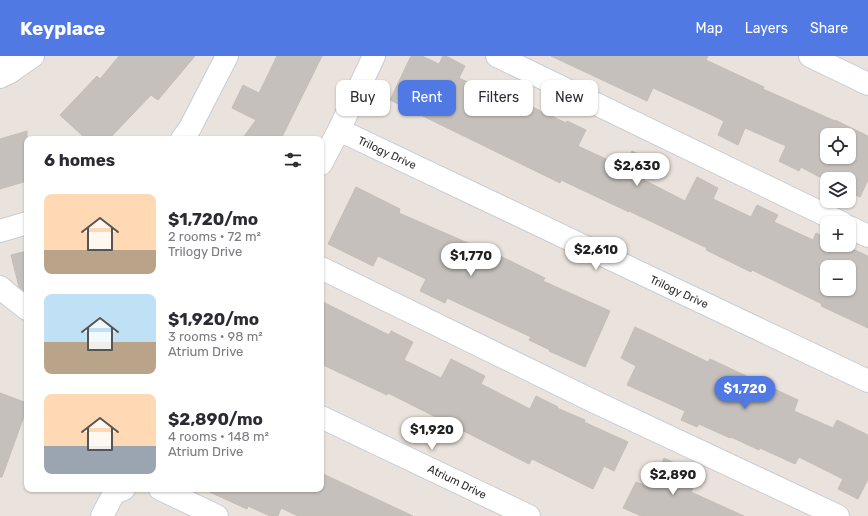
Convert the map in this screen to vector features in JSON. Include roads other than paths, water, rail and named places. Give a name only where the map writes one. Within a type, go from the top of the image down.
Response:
[{"type":"street","points":[[3,68],[33,56]]},
{"type":"street","points":[[184,136],[190,128],[227,56]]},
{"type":"street","points":[[324,158],[374,56]]},
{"type":"street","points":[[497,56],[828,216]]},
{"type":"street","points":[[810,56],[868,84]]},
{"type":"street","name":"Trilogy Drive","points":[[339,130],[868,382]]},
{"type":"street","points":[[0,231],[24,224]]},
{"type":"street","points":[[856,230],[868,236]]},
{"type":"street","points":[[324,269],[595,402],[838,516]]},
{"type":"street","points":[[0,287],[24,307]]},
{"type":"street","name":"Atrium Drive","points":[[324,418],[529,516]]},
{"type":"street","points":[[102,516],[114,493],[116,492]]},
{"type":"street","points":[[166,492],[217,516]]}]
